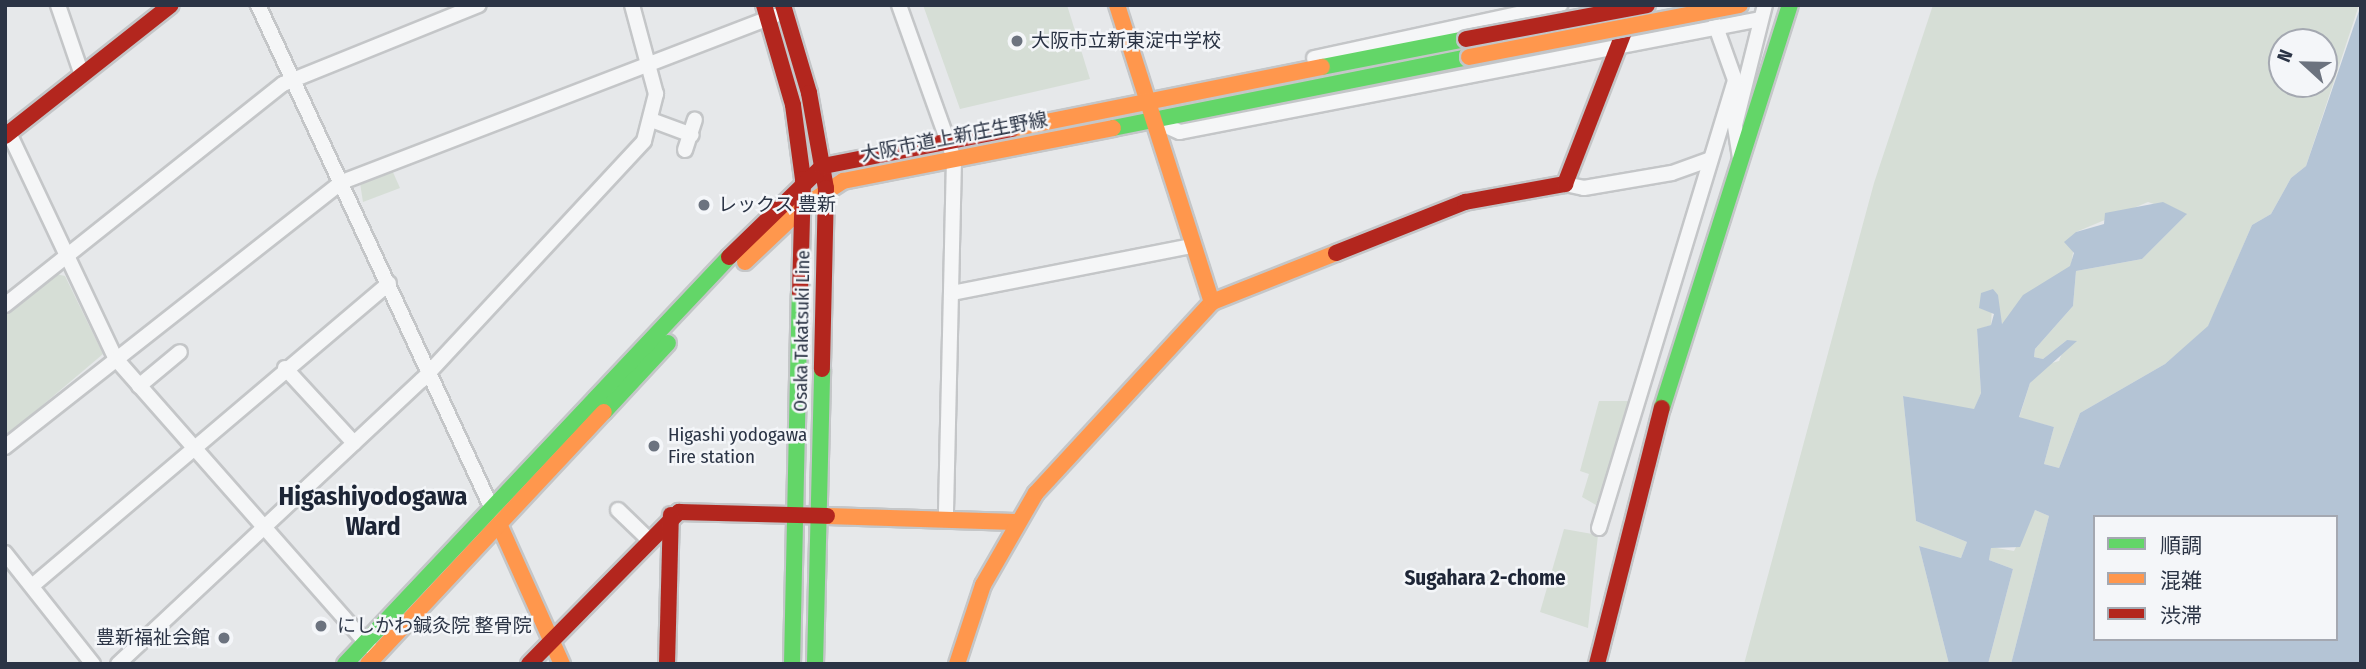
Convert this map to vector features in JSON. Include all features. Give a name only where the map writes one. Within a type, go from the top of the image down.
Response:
[{"type":"main road","points":[[6,131],[82,75],[153,11],[171,5]]},
{"type":"main road","points":[[1117,5],[1155,121],[1191,246],[1212,302]]},
{"type":"main road","points":[[957,664],[983,585],[1015,522],[1071,448],[1212,302],[1465,202],[1565,184],[1634,5]]},
{"type":"main road","name":"大阪市道上新庄生野線","points":[[345,664],[803,179],[822,166],[1647,5]]},
{"type":"main road","name":"大阪市道上新庄生野線","points":[[373,659],[803,207],[826,188],[954,159],[1740,5]]},
{"type":"main road","points":[[1597,664],[1665,396],[1790,5]]},
{"type":"main road","name":"Osaka Takatsuki Line","points":[[784,8],[826,188],[815,664]]},
{"type":"main road","name":"Osaka Takatsuki Line","points":[[767,11],[793,105],[803,179],[792,664]]},
{"type":"main road","points":[[529,664],[671,515],[818,514],[946,517],[1015,522]]},
{"type":"main road","points":[[667,664],[671,515]]},
{"type":"main road","points":[[499,524],[562,664]]},
{"type":"street","points":[[58,5],[82,75]]},
{"type":"street","points":[[258,5],[390,283],[499,524]]},
{"type":"street","points":[[5,306],[293,78],[479,5]]},
{"type":"street","points":[[118,664],[430,372],[644,141],[654,121],[650,63],[632,5]]},
{"type":"street","points":[[899,5],[950,139],[954,159],[946,517]]},
{"type":"street","points":[[1149,103],[1164,90],[1560,5]]},
{"type":"street","points":[[5,447],[342,182],[650,63],[767,11],[784,8]]},
{"type":"street","points":[[1155,121],[1180,132],[1763,12],[1735,125],[1740,160]]},
{"type":"street","points":[[1598,528],[1735,80],[1715,24]]},
{"type":"street","points":[[654,121],[693,128],[685,150]]},
{"type":"street","points":[[6,131],[64,258],[116,359],[365,642],[373,659]]},
{"type":"street","points":[[1565,184],[1584,188],[1672,173],[1711,159]]},
{"type":"street","points":[[951,293],[1191,246]]},
{"type":"street","points":[[32,586],[285,368],[390,283]]},
{"type":"street","points":[[139,386],[180,352]]},
{"type":"street","points":[[285,368],[354,443]]},
{"type":"street","points":[[1642,385],[1665,396]]},
{"type":"street","points":[[618,510],[648,539]]},
{"type":"street","points":[[5,553],[93,664]]},
{"type":"shaded area","name":"大阪市立新東淀中学校","points":[[923,5],[1067,5],[1090,79],[960,109]]},
{"type":"shaded area","points":[[1933,5],[2359,5],[2338,69],[2338,28],[2268,28],[2268,98],[2328,98],[2306,166],[2291,178],[2271,214],[2252,225],[2208,327],[2165,364],[2080,413],[2059,468],[2044,464],[2054,427],[2019,418],[2030,383],[2045,365],[2059,361],[2067,340],[2043,359],[2034,357],[2035,349],[2073,306],[2076,271],[2142,259],[2186,215],[2148,202],[2076,232],[2071,266],[2002,324],[1993,289],[1991,325],[1977,330],[1981,393],[1974,410],[1903,396],[1916,521],[1967,542],[1961,558],[1919,546],[1949,664],[1744,664],[1874,183]]},
{"type":"shaded area","points":[[392,170],[400,188],[363,202],[360,183]]},
{"type":"shaded area","points":[[56,274],[65,276],[103,354],[5,437],[5,315]]},
{"type":"shaded area","points":[[1599,401],[1632,401],[1596,505],[1582,497],[1589,474],[1580,471]]},
{"type":"shaded area","points":[[2035,510],[2049,516],[2011,664],[1988,664],[2013,569],[1989,560],[1991,547],[2014,551]]},
{"type":"shaded area","points":[[1564,529],[1598,535],[1588,628],[1540,612]]},
{"type":"water","points":[[2361,5],[2361,664],[2011,664],[2049,516],[2035,510],[2020,547],[1991,548],[1989,560],[2013,569],[1988,664],[1949,664],[1919,546],[1961,558],[1967,542],[1916,521],[1903,396],[1974,409],[1981,393],[1977,329],[1991,325],[1994,314],[1979,308],[1981,293],[1993,289],[1998,295],[2002,324],[2023,295],[2070,266],[2074,253],[2064,242],[2076,232],[2104,224],[2105,213],[2163,202],[2187,214],[2142,259],[2076,271],[2073,306],[2035,349],[2034,357],[2043,359],[2067,340],[2077,341],[2030,383],[2019,417],[2054,427],[2044,464],[2059,468],[2080,413],[2165,364],[2208,326],[2252,225],[2271,214],[2291,178],[2306,166],[2329,98],[2338,98],[2338,72]]},
{"type":"traffic: fast","points":[[1662,408],[1790,5]]},
{"type":"traffic: fast","points":[[1322,67],[1466,39]]},
{"type":"traffic: fast","points":[[1113,128],[1469,57]]},
{"type":"traffic: fast","points":[[345,664],[729,257]]},
{"type":"traffic: fast","points":[[792,664],[800,294]]},
{"type":"traffic: fast","points":[[604,412],[668,343]]},
{"type":"traffic: fast","points":[[815,664],[822,369]]},
{"type":"traffic: slow","points":[[1117,5],[1212,302]]},
{"type":"traffic: slow","points":[[1469,57],[1740,5]]},
{"type":"traffic: slow","points":[[1011,129],[1322,67]]},
{"type":"traffic: slow","points":[[745,262],[803,207],[843,181],[1113,128]]},
{"type":"traffic: slow","points":[[957,664],[983,585],[1036,493],[1212,302],[1336,253]]},
{"type":"traffic: slow","points":[[368,664],[604,412]]},
{"type":"traffic: slow","points":[[827,516],[1015,522]]},
{"type":"traffic: slow","points":[[499,524],[562,664]]},
{"type":"traffic: jam","points":[[5,136],[171,5]]},
{"type":"traffic: jam","points":[[764,5],[793,105],[803,179],[800,294]]},
{"type":"traffic: jam","points":[[783,5],[809,93],[826,188],[822,369]]},
{"type":"traffic: jam","points":[[1466,39],[1647,5]]},
{"type":"traffic: jam","points":[[1336,253],[1465,202],[1565,184],[1630,16]]},
{"type":"traffic: jam","points":[[729,257],[823,166],[1011,129]]},
{"type":"traffic: jam","points":[[1597,664],[1662,408]]},
{"type":"traffic: jam","points":[[529,664],[679,512],[827,516]]},
{"type":"traffic: jam","points":[[667,664],[671,515]]},
{"type":"place","name":"大阪市立新東淀中学校","points":[[1017,41]]},
{"type":"place","name":"レックス 豊新","points":[[704,205]]},
{"type":"place","name":"Higashi yodogawa Fire station","points":[[654,446]]},
{"type":"place","name":"にしかわ鍼灸院 整骨院","points":[[321,626]]},
{"type":"place","name":"豊新福祉会館","points":[[224,638]]},
{"type":"district","name":"Higashiyodogawa Ward","points":[[373,512]]},
{"type":"district","name":"Sugahara 2-chome","points":[[1485,578]]}]
